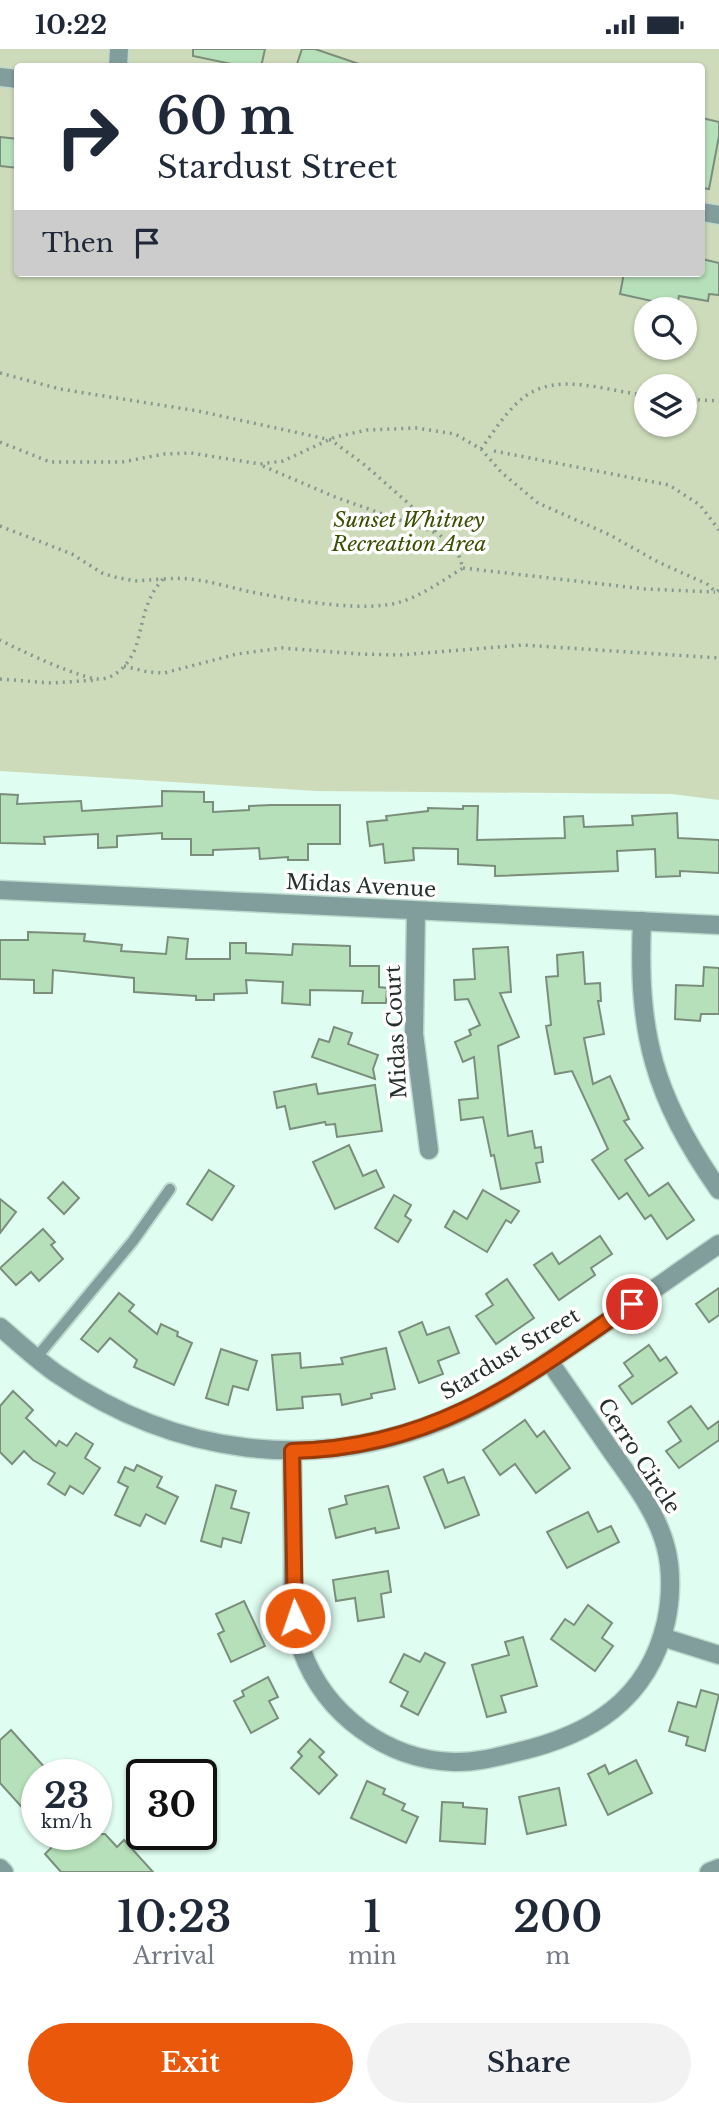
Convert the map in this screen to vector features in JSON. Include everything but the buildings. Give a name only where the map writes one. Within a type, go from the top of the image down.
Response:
[{"type":"street","name":"Midas Avenue","points":[[0,890],[719,925]]},
{"type":"street","name":"Midas Court","points":[[416,911],[414,1034],[429,1150]]},
{"type":"street","points":[[642,921],[640,980],[645,1027],[655,1070],[668,1106],[682,1133],[719,1190]]},
{"type":"street","name":"Stardust Street","points":[[0,1327],[36,1358],[79,1388],[159,1426],[219,1444],[260,1450],[328,1450],[402,1436],[448,1419],[549,1361],[719,1244]]},
{"type":"street","name":"Cerro Circle","points":[[292,1451],[293,1590],[300,1647],[309,1670],[342,1714],[359,1729],[382,1743],[405,1754],[430,1760],[483,1760],[564,1738],[585,1729],[625,1700],[641,1682],[654,1660],[662,1637],[669,1609],[669,1576],[667,1550],[658,1523],[642,1494],[549,1361]]},
{"type":"street","points":[[662,1637],[719,1655]]},
{"type":"street","points":[[0,1868],[4,1872]]},
{"type":"street","points":[[709,1872],[719,1868]]},
{"type":"lane","points":[[36,1358],[133,1241],[170,1189]]},
{"type":"path","points":[[0,373],[60,389],[198,411],[331,440],[366,466],[440,535],[458,553],[463,568]]},
{"type":"path","points":[[481,449],[496,427],[527,395],[551,385],[568,384],[634,393]]},
{"type":"path","points":[[697,400],[719,401]]},
{"type":"path","points":[[260,464],[283,461],[331,440],[367,430],[415,428],[455,434],[481,449],[501,472],[544,507],[610,535],[718,591]]},
{"type":"path","points":[[0,442],[50,462],[122,462],[164,454],[191,453],[260,464],[335,497],[440,535]]},
{"type":"path","points":[[494,451],[669,485],[700,505],[719,530]]},
{"type":"path","points":[[0,526],[72,554],[102,573],[115,577],[135,580],[184,577],[209,580],[284,598],[339,604],[387,605],[415,596],[463,568],[645,589],[718,591]]},
{"type":"path","points":[[0,679],[51,683],[99,680],[114,675],[124,666],[137,646],[148,599],[163,579]]},
{"type":"path","points":[[0,640],[49,663],[99,680]]},
{"type":"path","points":[[124,666],[164,673],[237,654],[282,648],[400,655],[523,646],[719,657]]},
{"type":"green space","name":"Sunset Whitney Recreation Area","points":[[0,49],[719,49],[719,800],[672,794],[316,791],[0,771]]},
{"type":"route","points":[[295,1618],[292,1451],[328,1450],[365,1444],[402,1436],[448,1419],[532,1372],[632,1304]]}]
